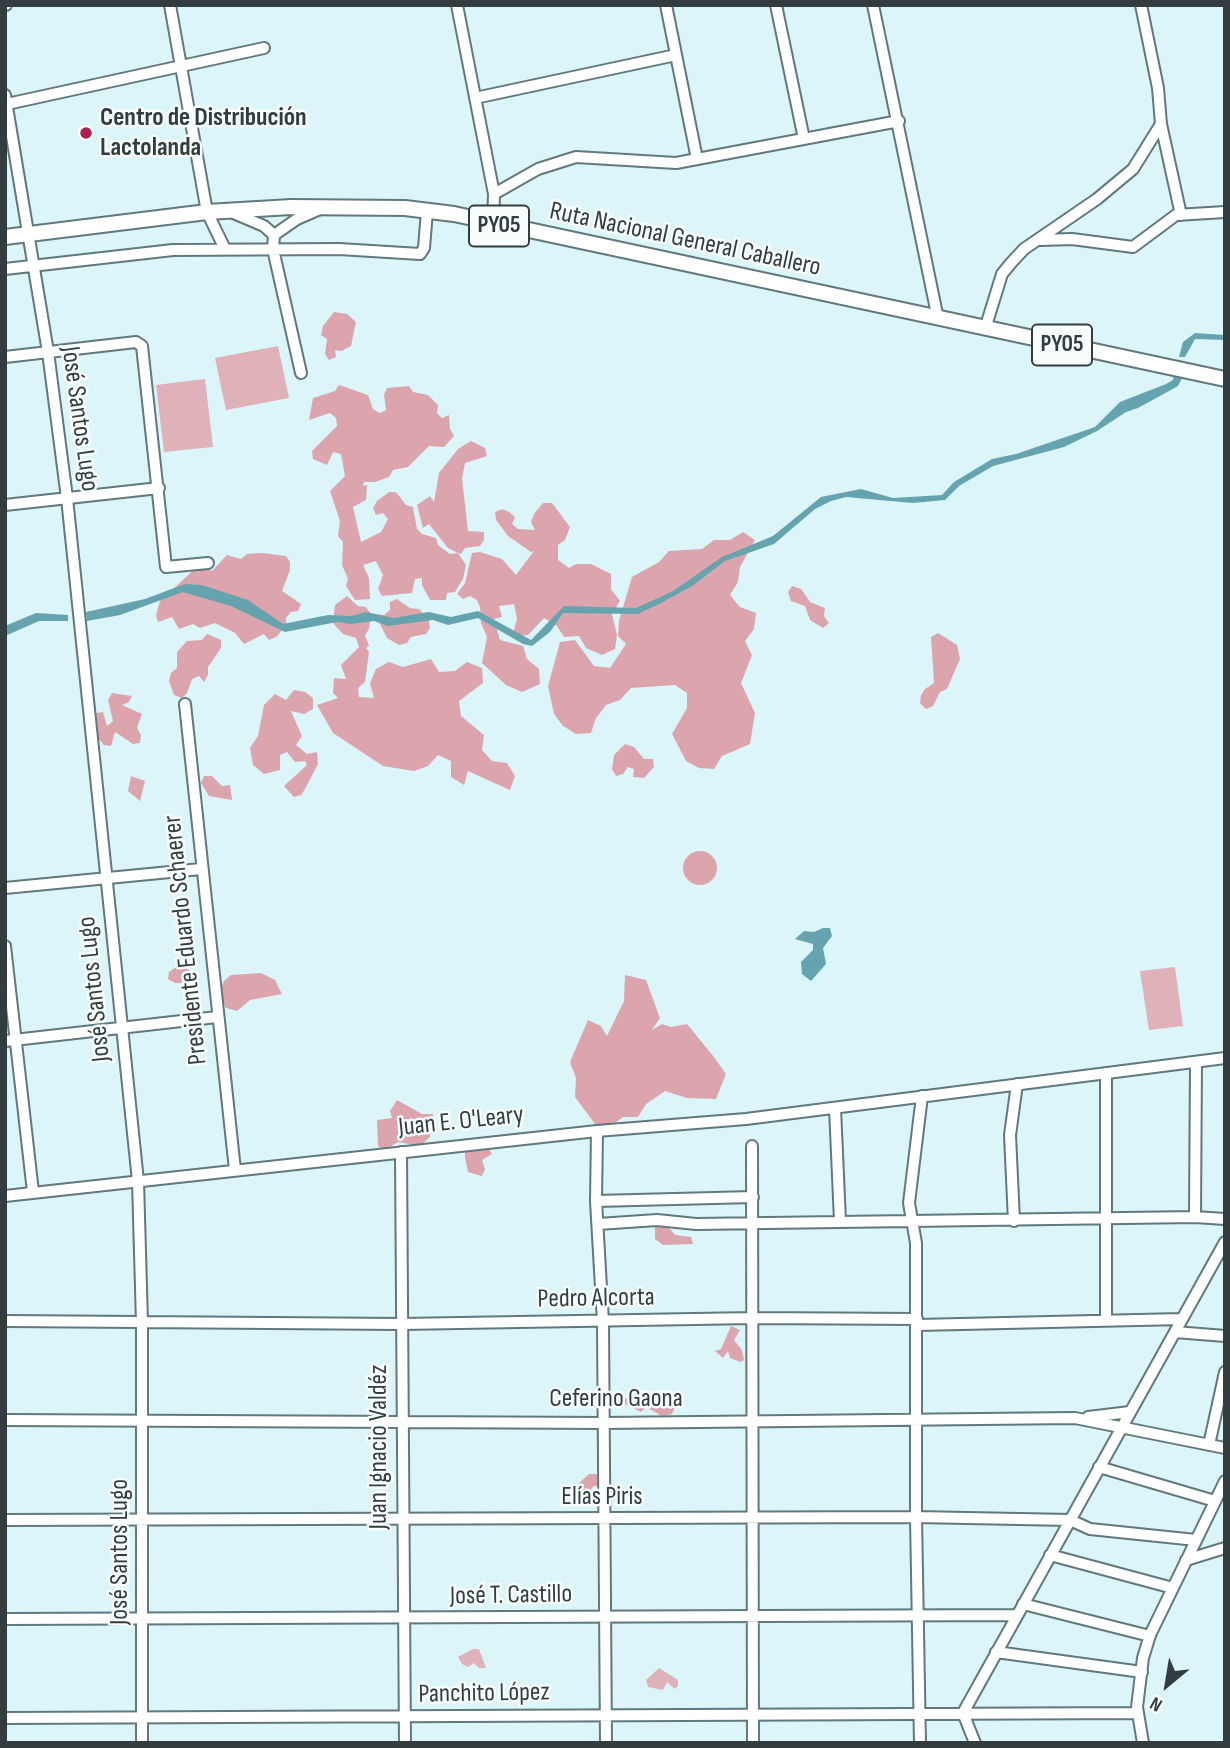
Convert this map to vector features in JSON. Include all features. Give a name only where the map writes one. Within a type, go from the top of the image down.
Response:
[{"type":"highway","name":"Ruta Nacional General Caballero","points":[[5,237],[207,212],[325,206],[427,211],[1225,379]]},
{"type":"street","points":[[170,5],[207,212],[225,249]]},
{"type":"street","points":[[457,5],[494,194],[493,225]]},
{"type":"street","points":[[666,5],[697,159]]},
{"type":"street","points":[[776,5],[804,139]]},
{"type":"street","points":[[873,5],[938,319]]},
{"type":"street","points":[[1141,5],[1158,88],[1161,124],[1181,215]]},
{"type":"street","points":[[6,99],[183,67],[264,48]]},
{"type":"street","points":[[475,98],[676,55]]},
{"type":"street","name":"José Santos Lugo","points":[[6,99],[48,352],[67,498],[138,1181],[142,1323],[142,1743]]},
{"type":"street","points":[[494,194],[538,169],[576,157],[676,163],[899,121]]},
{"type":"street","points":[[985,329],[1002,274],[1024,250],[1133,169],[1161,124]]},
{"type":"street","points":[[274,235],[297,219],[325,206]]},
{"type":"street","points":[[227,211],[264,226],[274,235]]},
{"type":"street","points":[[5,269],[173,250],[273,249],[420,254],[425,247],[427,211]]},
{"type":"street","points":[[1040,240],[1072,239],[1133,247],[1176,215],[1225,212]]},
{"type":"street","points":[[274,235],[273,249],[302,373]]},
{"type":"street","points":[[5,357],[136,342],[142,346],[166,567],[208,563]]},
{"type":"street","points":[[5,505],[159,488]]},
{"type":"street","name":"Presidente Eduardo Schaerer","points":[[185,704],[235,1170]]},
{"type":"street","points":[[5,888],[105,876],[201,869]]},
{"type":"street","points":[[5,946],[11,1041],[33,1192]]},
{"type":"street","points":[[11,1041],[217,1017]]},
{"type":"street","name":"Juan E. O'Leary","points":[[5,1196],[597,1131],[835,1108],[1225,1058]]},
{"type":"street","points":[[1195,1217],[1196,1062]]},
{"type":"street","points":[[1106,1320],[1107,1073]]},
{"type":"street","points":[[1014,1221],[1010,1135],[1017,1084]]},
{"type":"street","points":[[920,1743],[916,1615],[916,1243],[909,1203],[922,1096]]},
{"type":"street","points":[[835,1108],[840,1221]]},
{"type":"street","points":[[597,1131],[596,1201],[603,1322],[606,1743]]},
{"type":"street","points":[[752,1146],[753,1743]]},
{"type":"street","name":"Juan Ignacio Valdéz","points":[[401,1152],[405,1743]]},
{"type":"street","points":[[596,1201],[753,1197]]},
{"type":"street","points":[[598,1224],[657,1220],[696,1224],[1195,1217],[1225,1219]]},
{"type":"street","points":[[975,1743],[962,1713],[1225,1242]]},
{"type":"street","name":"Pedro Alcorta","points":[[5,1321],[402,1324],[752,1318],[917,1319],[917,1325],[1182,1319]]},
{"type":"street","points":[[1175,1332],[1225,1336]]},
{"type":"street","points":[[1209,1445],[1225,1373]]},
{"type":"street","points":[[1075,1418],[1130,1412]]},
{"type":"street","name":"Ceferino Gaona","points":[[5,1420],[604,1423],[1075,1418],[1225,1448]]},
{"type":"street","points":[[1099,1467],[1215,1501]]},
{"type":"street","points":[[1143,1743],[1138,1713],[1142,1672],[1150,1636],[1225,1481]]},
{"type":"street","name":"Elías Piris","points":[[5,1520],[402,1521],[916,1517],[1070,1520],[1090,1529],[1196,1540]]},
{"type":"street","points":[[1186,1560],[1225,1548]]},
{"type":"street","points":[[1050,1555],[1173,1588]]},
{"type":"street","points":[[1023,1604],[1150,1636]]},
{"type":"street","name":"José T. Castillo","points":[[5,1619],[403,1620],[753,1614],[1017,1615]]},
{"type":"street","points":[[996,1652],[1142,1672]]},
{"type":"street","name":"Panchito López","points":[[5,1718],[1138,1713]]},
{"type":"shaded area","points":[[334,312],[347,314],[356,322],[351,346],[341,351],[335,350],[336,357],[329,360],[325,354],[327,339],[321,335],[323,326]]},
{"type":"shaded area","points":[[278,346],[289,398],[226,410],[215,358]]},
{"type":"shaded area","points":[[205,379],[213,447],[164,452],[156,385]]},
{"type":"shaded area","points":[[339,385],[368,395],[373,409],[380,413],[386,410],[384,395],[387,388],[409,386],[413,392],[428,395],[438,405],[437,413],[442,418],[449,415],[450,429],[454,436],[444,447],[429,446],[408,467],[393,470],[389,477],[375,482],[364,482],[363,486],[367,485],[366,500],[353,507],[361,542],[381,532],[388,519],[383,513],[376,515],[373,508],[377,501],[389,492],[396,492],[406,505],[413,507],[417,529],[422,534],[436,538],[438,545],[450,554],[458,553],[466,565],[463,579],[455,592],[447,593],[446,600],[430,600],[422,585],[422,578],[415,579],[412,593],[382,596],[378,589],[383,575],[376,561],[363,565],[369,578],[370,599],[355,600],[346,586],[348,579],[342,565],[343,542],[338,536],[340,521],[330,491],[345,476],[341,454],[333,452],[327,465],[313,459],[312,451],[337,426],[336,418],[330,413],[309,420],[313,398],[335,391]]},
{"type":"shaded area","points":[[471,441],[485,448],[487,456],[465,463],[462,478],[468,531],[484,532],[484,540],[480,546],[465,548],[461,554],[448,548],[429,524],[423,528],[417,505],[430,496],[434,502],[439,473],[458,449]]},
{"type":"shaded area","points":[[543,503],[552,503],[570,527],[565,540],[558,545],[558,560],[569,568],[576,564],[591,564],[611,574],[611,589],[620,601],[612,614],[617,635],[615,649],[602,655],[586,648],[579,636],[564,637],[557,626],[544,618],[528,635],[520,636],[513,633],[517,619],[514,604],[499,606],[502,617],[494,619],[500,640],[523,646],[527,659],[539,669],[540,684],[522,692],[506,685],[482,663],[487,637],[481,623],[480,607],[477,600],[470,596],[463,599],[457,594],[465,583],[472,553],[480,552],[502,559],[516,575],[534,551],[531,552],[508,536],[496,520],[495,512],[502,509],[509,512],[515,517],[512,524],[518,529],[535,530],[531,522]]},
{"type":"shaded area","points":[[743,532],[755,540],[740,567],[738,582],[730,595],[740,607],[756,613],[754,629],[745,641],[752,655],[741,683],[755,713],[750,744],[722,756],[714,769],[699,768],[686,761],[672,734],[687,708],[687,693],[675,685],[631,688],[620,700],[606,705],[596,718],[591,733],[576,734],[563,726],[554,714],[548,686],[560,642],[575,640],[594,666],[610,668],[626,644],[618,636],[619,621],[632,577],[659,562],[669,551],[702,549],[714,540],[730,540]]},
{"type":"shaded area","points":[[247,554],[286,556],[290,562],[290,570],[282,591],[301,604],[298,611],[291,612],[286,618],[286,626],[276,637],[269,640],[264,634],[244,644],[235,633],[215,623],[200,628],[193,624],[179,629],[172,617],[158,622],[156,615],[160,601],[198,566],[206,566],[212,571],[227,555],[241,559]]},
{"type":"shaded area","points":[[792,586],[801,589],[810,602],[825,608],[824,616],[829,623],[823,628],[810,620],[805,606],[791,601],[788,592]]},
{"type":"shaded area","points":[[347,596],[358,606],[366,607],[371,614],[369,629],[365,635],[369,652],[365,682],[358,688],[359,697],[374,698],[370,683],[376,669],[389,662],[403,667],[431,659],[439,672],[455,671],[467,662],[482,668],[483,683],[459,701],[461,716],[484,735],[482,750],[492,761],[507,763],[515,776],[510,790],[468,771],[464,785],[451,777],[451,761],[438,755],[428,766],[414,771],[383,766],[333,733],[317,705],[338,698],[333,693],[334,678],[346,679],[341,665],[359,647],[356,638],[343,634],[333,623],[335,605]]},
{"type":"shaded area","points":[[397,599],[410,608],[419,609],[429,620],[430,628],[426,634],[411,637],[407,643],[399,645],[387,638],[375,614],[384,615],[390,610],[390,602]]},
{"type":"shaded area","points":[[938,633],[957,645],[960,659],[947,689],[940,692],[933,706],[926,709],[920,703],[921,695],[934,683],[931,637]]},
{"type":"shaded area","points":[[207,634],[221,640],[221,648],[208,667],[208,675],[204,682],[199,676],[192,679],[182,698],[174,695],[169,681],[171,673],[177,668],[177,652],[187,641],[202,640]]},
{"type":"shaded area","points":[[294,690],[305,692],[313,698],[313,709],[304,714],[291,711],[302,736],[296,745],[307,754],[317,752],[318,764],[301,795],[294,797],[284,786],[307,765],[305,761],[295,762],[287,752],[280,755],[280,770],[264,774],[253,765],[250,748],[258,736],[264,705],[275,694],[286,700]]},
{"type":"shaded area","points":[[112,693],[132,696],[129,702],[122,705],[142,714],[137,728],[141,735],[140,743],[133,744],[115,732],[111,746],[104,745],[94,734],[91,719],[96,713],[103,712],[107,726],[113,721],[108,700]]},
{"type":"shaded area","points":[[625,744],[634,747],[644,759],[653,759],[654,767],[644,778],[633,777],[634,769],[628,767],[623,774],[616,776],[612,769],[614,755]]},
{"type":"shaded area","points":[[131,776],[145,781],[140,801],[128,791]]},
{"type":"shaded area","points":[[204,776],[212,776],[222,786],[230,785],[232,800],[209,796],[201,783]]},
{"type":"shaded area","points":[[700,851],[712,856],[717,868],[712,880],[700,885],[688,880],[683,868],[688,856]]},
{"type":"shaded area","points":[[181,964],[193,973],[190,983],[175,983],[168,979],[169,972]]},
{"type":"shaded area","points":[[1175,967],[1183,1026],[1149,1030],[1140,971]]},
{"type":"shaded area","points":[[261,973],[275,980],[282,994],[250,1000],[237,1011],[226,1008],[219,994],[224,981],[231,975]]},
{"type":"shaded area","points":[[625,975],[646,980],[660,1018],[652,1030],[662,1024],[671,1027],[687,1024],[714,1057],[726,1074],[716,1099],[687,1098],[665,1091],[646,1104],[638,1117],[623,1117],[611,1126],[595,1124],[575,1097],[576,1078],[570,1062],[588,1020],[601,1026],[607,1036],[624,1001]]},
{"type":"shaded area","points":[[397,1100],[422,1114],[433,1114],[430,1137],[420,1146],[398,1142],[385,1150],[378,1146],[377,1120],[392,1118],[390,1111]]},
{"type":"shaded area","points":[[480,1147],[489,1149],[492,1154],[482,1160],[485,1169],[482,1176],[468,1172],[465,1157],[465,1150]]},
{"type":"shaded area","points":[[655,1223],[667,1225],[675,1235],[691,1237],[693,1244],[663,1245],[655,1239]]},
{"type":"shaded area","points":[[731,1326],[740,1330],[734,1340],[742,1350],[744,1360],[741,1362],[730,1358],[728,1351],[723,1358],[715,1351],[721,1349]]},
{"type":"shaded area","points":[[633,1393],[650,1398],[669,1396],[675,1407],[672,1414],[662,1416],[646,1407],[641,1412],[621,1402]]},
{"type":"shaded area","points":[[589,1474],[596,1474],[601,1479],[601,1486],[594,1486],[585,1496],[572,1492],[568,1487],[578,1484]]},
{"type":"shaded area","points":[[473,1649],[479,1649],[486,1668],[479,1668],[474,1663],[468,1667],[462,1664],[458,1657]]},
{"type":"shaded area","points":[[659,1668],[678,1680],[675,1689],[667,1682],[663,1690],[648,1687],[646,1680]]},
{"type":"water","points":[[1195,333],[1225,335],[1225,340],[1195,339],[1185,357],[1179,357],[1183,342]]},
{"type":"water","points":[[1174,374],[1183,376],[1178,386],[1126,412],[1097,431],[1064,447],[993,466],[959,486],[945,500],[913,503],[846,497],[831,501],[815,509],[774,544],[725,561],[692,586],[661,603],[638,614],[563,613],[550,632],[532,646],[523,644],[478,618],[448,625],[433,620],[388,626],[374,621],[351,624],[337,622],[285,632],[231,606],[183,592],[120,615],[87,621],[86,612],[145,599],[185,584],[202,585],[248,600],[283,624],[328,615],[351,616],[366,612],[393,618],[429,612],[451,617],[478,611],[531,640],[564,606],[636,608],[673,591],[722,557],[773,536],[821,497],[861,489],[893,498],[942,495],[954,482],[992,459],[1016,454],[1095,427],[1120,402],[1166,384],[1173,380]]},
{"type":"water","points":[[36,613],[68,615],[68,621],[39,621],[5,636],[5,626]]},
{"type":"water","points":[[830,928],[832,936],[823,948],[826,964],[811,981],[802,974],[801,962],[813,950],[813,944],[795,939],[804,931],[814,932]]},
{"type":"place","name":"Centro de Distribución Lactolanda","points":[[86,133]]}]
